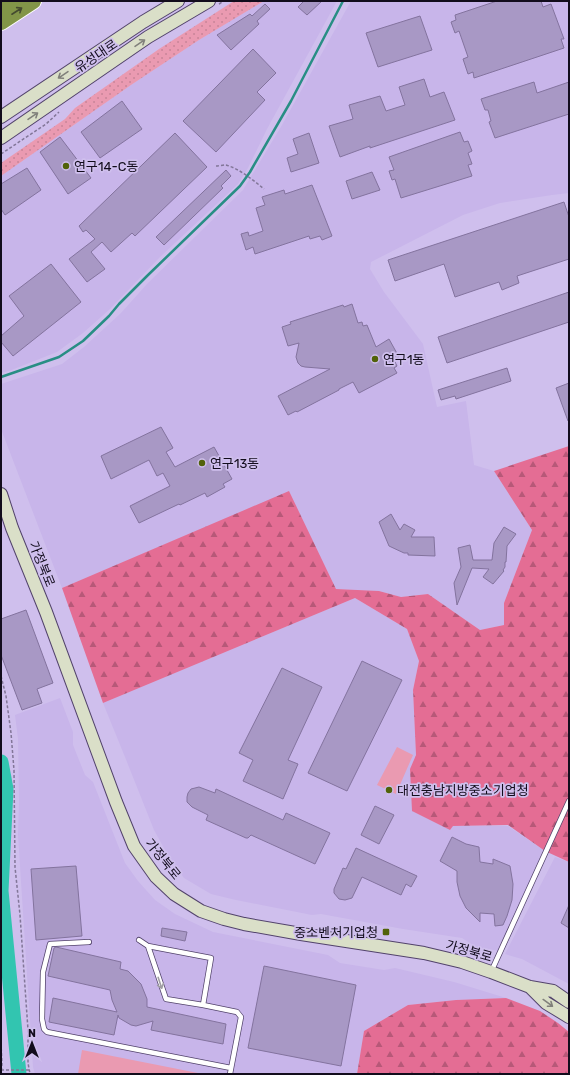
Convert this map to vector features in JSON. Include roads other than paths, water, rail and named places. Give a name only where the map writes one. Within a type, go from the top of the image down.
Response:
[{"type":"highway","points":[[1,7],[10,1]]},
{"type":"highway","points":[[1,22],[33,1]]},
{"type":"main road","name":"유성대로","points":[[1,117],[143,22],[178,1]]},
{"type":"main road","name":"유성대로","points":[[1,138],[148,37],[213,3]]},
{"type":"main road","name":"가정북로","points":[[1,494],[12,528],[46,612],[116,802],[134,846],[156,877],[174,894],[201,911],[224,919],[301,934],[424,953],[462,962],[530,987],[553,991],[569,1002]]},
{"type":"main road","name":"가정북로","points":[[530,987],[546,1003],[569,1017]]},
{"type":"lane","points":[[491,972],[569,801]]},
{"type":"lane","points":[[140,940],[148,946],[211,958],[203,1005]]},
{"type":"lane","points":[[89,942],[50,944],[43,972],[42,1019],[44,1029],[47,1032],[231,1068]]},
{"type":"lane","points":[[148,946],[166,1000],[203,1005],[237,1012],[241,1017],[230,1074]]},
{"type":"waterway","points":[[1,377],[59,357],[83,341],[147,276],[240,186],[250,172],[291,101],[343,1]]},
{"type":"waterway","points":[[1,762],[6,789],[1,891],[19,1074]]},
{"type":"place","name":"연구14-C동","points":[[66,166]]},
{"type":"place","name":"연구1동","points":[[375,359]]},
{"type":"place","name":"연구13동","points":[[202,463]]},
{"type":"place","name":"대전충남지방중소기업청","points":[[389,790]]},
{"type":"place","name":"중소벤처기업청","points":[[386,932]]}]
